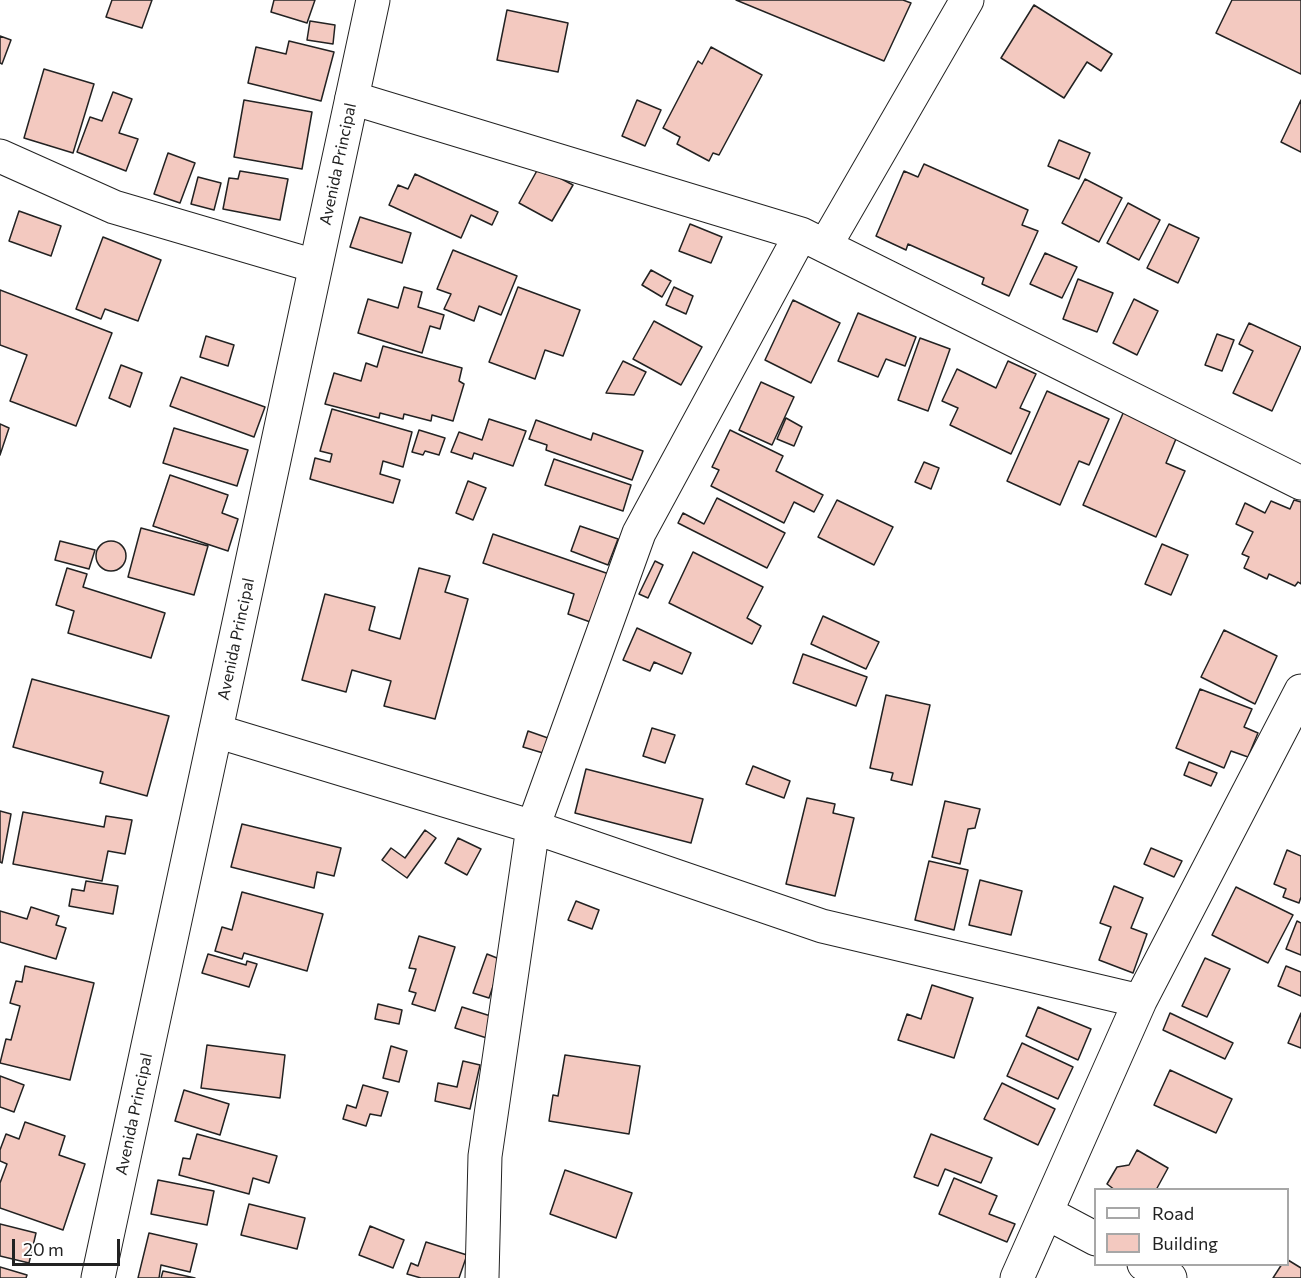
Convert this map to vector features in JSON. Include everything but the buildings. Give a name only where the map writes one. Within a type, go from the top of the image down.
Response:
[{"type":"street","name":"Avenida Principal","points":[[98,1278],[373,0]]},
{"type":"street","points":[[482,1278],[485,1156],[533,827],[639,533],[813,240],[967,0]]},
{"type":"street","points":[[352,98],[813,240],[1301,483]]},
{"type":"street","points":[[0,156],[114,207],[315,266]]},
{"type":"street","points":[[1017,1278],[1140,1001],[1301,691]]},
{"type":"street","points":[[216,731],[533,827],[822,926],[1140,1001]]},
{"type":"street","points":[[1047,1213],[1094,1238]]},
{"type":"street","points":[[1148,1266],[1170,1278]]}]
